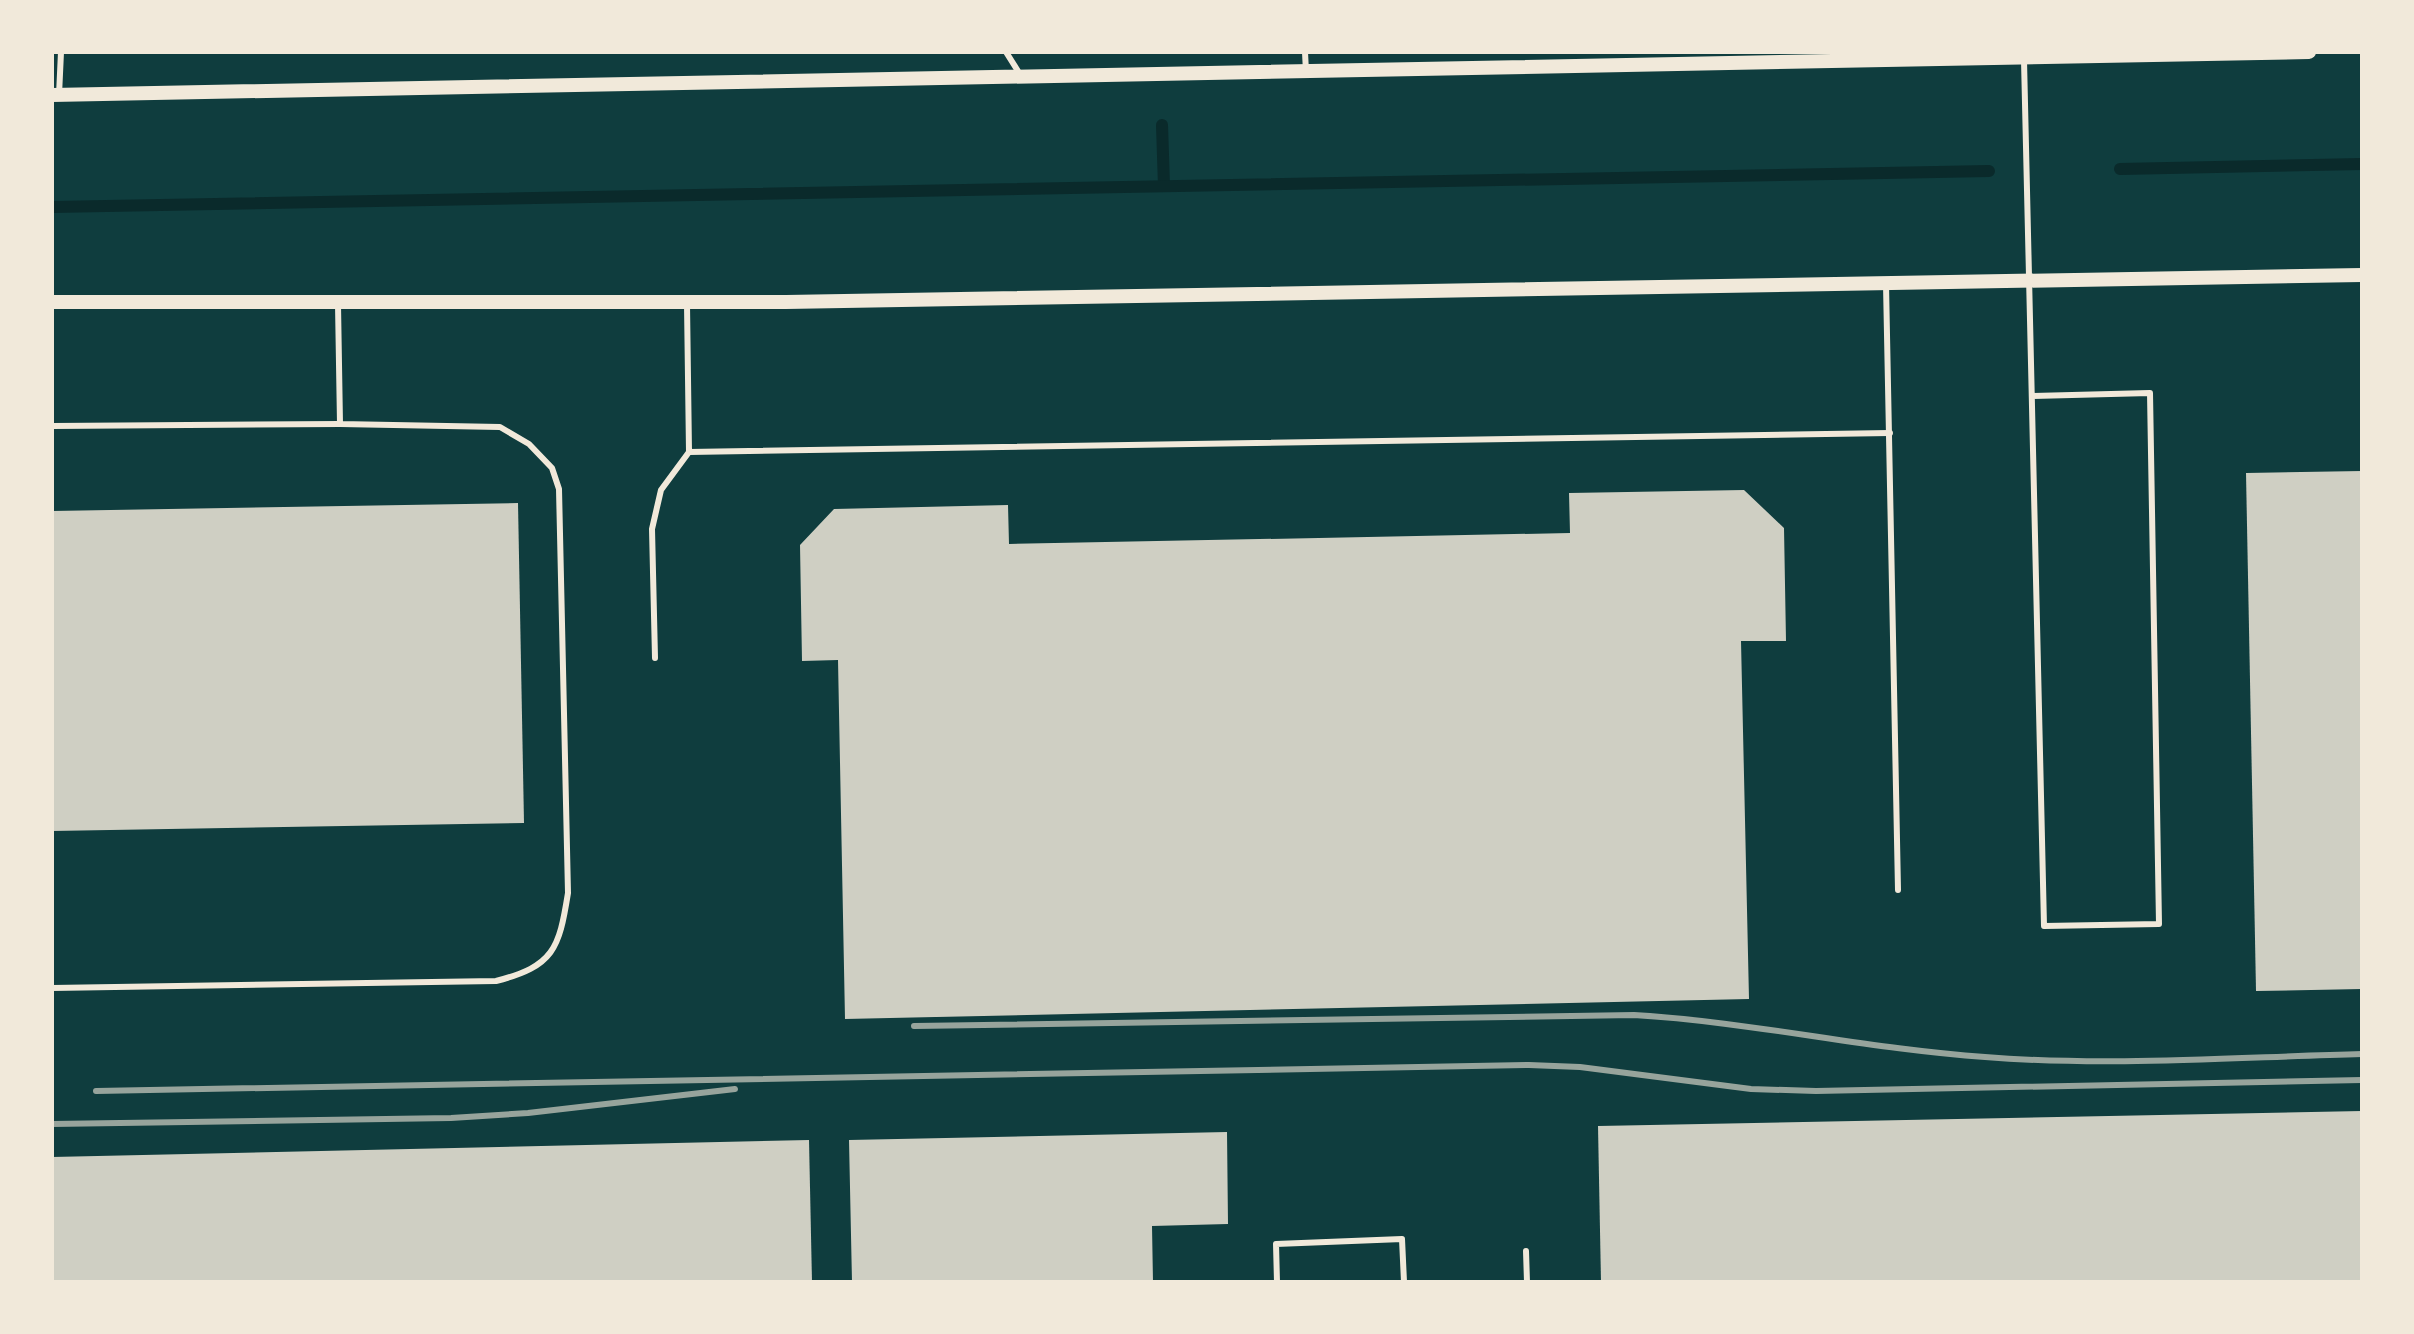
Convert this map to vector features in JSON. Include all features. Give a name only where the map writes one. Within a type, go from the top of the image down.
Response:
[{"type":"street","points":[[55,95],[1306,72],[1886,56],[2309,52]]},
{"type":"street","points":[[52,302],[687,302],[2362,275]]},
{"type":"lane","points":[[55,95],[61,52]]},
{"type":"lane","points":[[1006,52],[1021,77]]},
{"type":"lane","points":[[1305,52],[1306,72]]},
{"type":"lane","points":[[2024,55],[2044,926],[2159,924],[2150,393],[2033,396]]},
{"type":"lane","points":[[1886,284],[1898,890]]},
{"type":"lane","points":[[338,302],[340,424]]},
{"type":"lane","points":[[655,658],[652,529],[661,490],[689,452],[687,302]]},
{"type":"lane","points":[[52,426],[340,424],[500,427],[529,444],[552,468],[559,489],[568,893],[563,924],[549,958],[530,973],[496,981],[52,988]]},
{"type":"lane","points":[[689,452],[1890,433]]},
{"type":"lane","points":[[1277,1282],[1276,1244],[1402,1239],[1404,1282]]},
{"type":"lane","points":[[1526,1251],[1527,1282]]},
{"type":"building","points":[[2362,471],[2362,989],[2256,991],[2246,473]]},
{"type":"building","points":[[1744,490],[1784,528],[1786,641],[1741,641],[1749,999],[845,1019],[838,660],[802,661],[800,545],[834,509],[1008,505],[1009,544],[1570,533],[1569,493]]},
{"type":"building","points":[[518,503],[524,823],[52,831],[52,511]]},
{"type":"building","points":[[2362,1111],[2362,1282],[1601,1282],[1598,1126]]},
{"type":"building","points":[[1227,1132],[1228,1224],[1152,1226],[1153,1282],[852,1282],[849,1140]]},
{"type":"building","points":[[809,1140],[812,1282],[52,1282],[52,1157]]},
{"type":"waterway","points":[[1162,125],[1164,186]]},
{"type":"waterway","points":[[2120,169],[2362,164]]},
{"type":"waterway","points":[[52,207],[1989,171]]},
{"type":"railway","points":[[914,1026],[1634,1015],[1722,1023],[1941,1053],[2032,1060],[2126,1061],[2362,1054]]},
{"type":"railway","points":[[96,1091],[1529,1065],[1580,1067],[1751,1089],[1816,1091],[2362,1080]]},
{"type":"railway","points":[[52,1124],[451,1118],[528,1113],[735,1089]]}]
